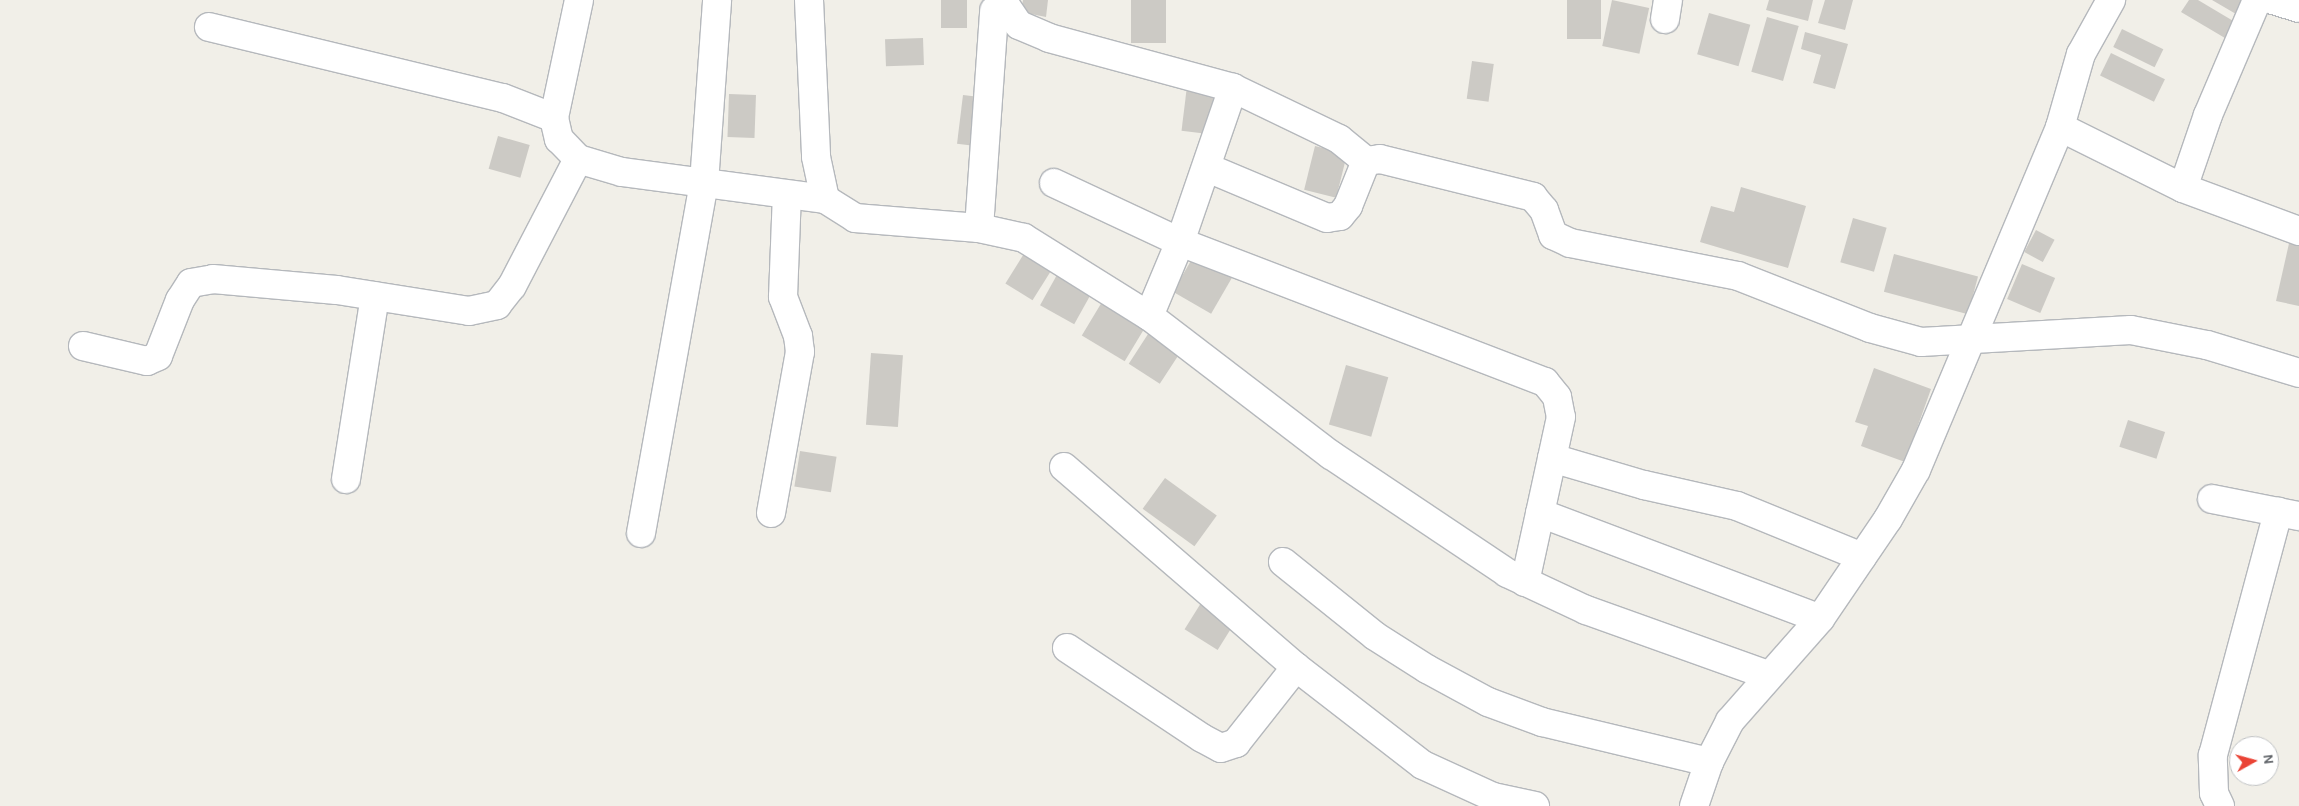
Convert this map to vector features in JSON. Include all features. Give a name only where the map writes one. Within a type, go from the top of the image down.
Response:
[{"type":"street","points":[[579,0],[554,118],[559,139],[578,160],[622,172],[825,199],[855,218],[979,228],[1024,238],[1149,316],[1331,455],[1507,573],[1586,610],[1768,675]]},
{"type":"street","points":[[641,533],[704,183],[717,0]]},
{"type":"street","points":[[809,0],[816,157],[825,199]]},
{"type":"street","points":[[1694,806],[1708,762],[1730,721],[1768,675],[1820,619],[1862,557],[1916,470],[1948,399],[1970,338],[2060,127],[2081,54],[2111,0]]},
{"type":"street","points":[[2183,188],[2208,115],[2257,0]]},
{"type":"street","points":[[2273,0],[2299,8]]},
{"type":"street","points":[[979,228],[998,6]]},
{"type":"street","points":[[998,6],[1020,25],[1049,38],[1234,88],[1339,139],[1366,161],[1380,159],[1533,197],[1544,210],[1553,235],[1570,243],[1738,276],[1870,328],[1921,342],[2131,330],[2207,345],[2299,373]]},
{"type":"street","points":[[209,27],[503,98],[554,118]]},
{"type":"street","points":[[1149,316],[1208,168],[1234,88]]},
{"type":"street","points":[[2060,127],[2183,188],[2299,231]]},
{"type":"street","points":[[83,346],[147,361],[158,356],[180,300],[191,283],[213,279],[374,296],[469,311],[497,305],[512,286],[578,160]]},
{"type":"street","points":[[1208,168],[1327,218],[1340,216],[1348,206],[1366,161]]},
{"type":"street","points":[[1054,183],[1180,242],[1545,382],[1557,397],[1561,417],[1525,582]]},
{"type":"street","points":[[771,514],[800,352],[798,336],[783,297],[787,194]]},
{"type":"street","points":[[346,479],[374,296]]},
{"type":"street","points":[[1552,458],[1644,485],[1737,506],[1862,557]]},
{"type":"street","points":[[1064,467],[1296,667],[1423,765],[1457,783],[1493,797],[1535,806]]},
{"type":"street","points":[[2212,499],[2288,514],[2212,755],[2214,793],[2220,806]]},
{"type":"street","points":[[1540,513],[1820,619]]},
{"type":"street","points":[[1283,562],[1375,636],[1488,702],[1542,722],[1708,762]]},
{"type":"street","points":[[1067,648],[1202,738],[1221,748],[1236,743],[1296,667]]},
{"type":"building","points":[[941,0],[967,0],[967,28],[941,28]]},
{"type":"building","points":[[1023,0],[1048,0],[1046,17],[1021,12]]},
{"type":"building","points":[[1131,0],[1166,0],[1166,43],[1131,43]]},
{"type":"building","points":[[1567,0],[1601,0],[1601,39],[1567,39]]},
{"type":"building","points":[[1612,0],[1649,8],[1639,54],[1602,46]]},
{"type":"building","points":[[1769,0],[1813,0],[1808,21],[1766,10]]},
{"type":"building","points":[[1825,0],[1853,0],[1845,30],[1818,23]]},
{"type":"building","points":[[2189,0],[2198,0],[2240,25],[2230,41],[2181,12]]},
{"type":"building","points":[[2212,0],[2245,0],[2236,14]]},
{"type":"building","points":[[1709,13],[1750,25],[1738,66],[1697,54]]},
{"type":"building","points":[[1767,17],[1799,26],[1783,81],[1751,72]]},
{"type":"building","points":[[2122,29],[2163,49],[2155,67],[2113,47]]},
{"type":"building","points":[[1805,32],[1848,44],[1835,89],[1813,83],[1821,55],[1801,49]]},
{"type":"building","points":[[923,38],[924,65],[886,66],[885,39]]},
{"type":"building","points":[[2111,53],[2165,79],[2154,102],[2100,75]]},
{"type":"building","points":[[1472,61],[1494,64],[1488,102],[1467,99]]},
{"type":"building","points":[[1187,86],[1218,90],[1212,134],[1182,131]]},
{"type":"building","points":[[729,94],[756,95],[754,138],[727,137]]},
{"type":"building","points":[[963,95],[986,98],[980,146],[957,144]]},
{"type":"building","points":[[498,136],[530,145],[520,178],[489,169]]},
{"type":"building","points":[[1315,146],[1347,154],[1336,198],[1304,190]]},
{"type":"building","points":[[1741,187],[1806,206],[1788,268],[1700,242],[1711,206],[1734,212]]},
{"type":"building","points":[[1853,218],[1887,228],[1874,272],[1840,262]]},
{"type":"building","points":[[2036,230],[2055,240],[2043,262],[2024,252]]},
{"type":"building","points":[[2290,239],[2299,241],[2299,306],[2276,301]]},
{"type":"building","points":[[1025,252],[1052,269],[1033,300],[1005,283]]},
{"type":"building","points":[[1196,252],[1234,274],[1211,314],[1173,292]]},
{"type":"building","points":[[1894,254],[1978,277],[1968,314],[1884,292]]},
{"type":"building","points":[[2022,264],[2055,278],[2040,313],[2007,299]]},
{"type":"building","points":[[1058,273],[1092,292],[1074,324],[1040,305]]},
{"type":"building","points":[[1105,297],[1148,323],[1125,361],[1082,336]]},
{"type":"building","points":[[1150,331],[1181,351],[1160,384],[1129,364]]},
{"type":"building","points":[[871,353],[903,355],[898,427],[866,425]]},
{"type":"building","points":[[1346,365],[1388,377],[1371,437],[1329,425]]},
{"type":"building","points":[[1874,368],[1931,389],[1905,462],[1861,446],[1868,426],[1855,422]]},
{"type":"building","points":[[2128,420],[2165,432],[2156,459],[2119,447]]},
{"type":"building","points":[[800,451],[837,457],[831,492],[794,487]]},
{"type":"building","points":[[1165,478],[1217,516],[1194,546],[1143,509]]},
{"type":"building","points":[[1201,603],[1234,624],[1218,650],[1185,629]]}]
